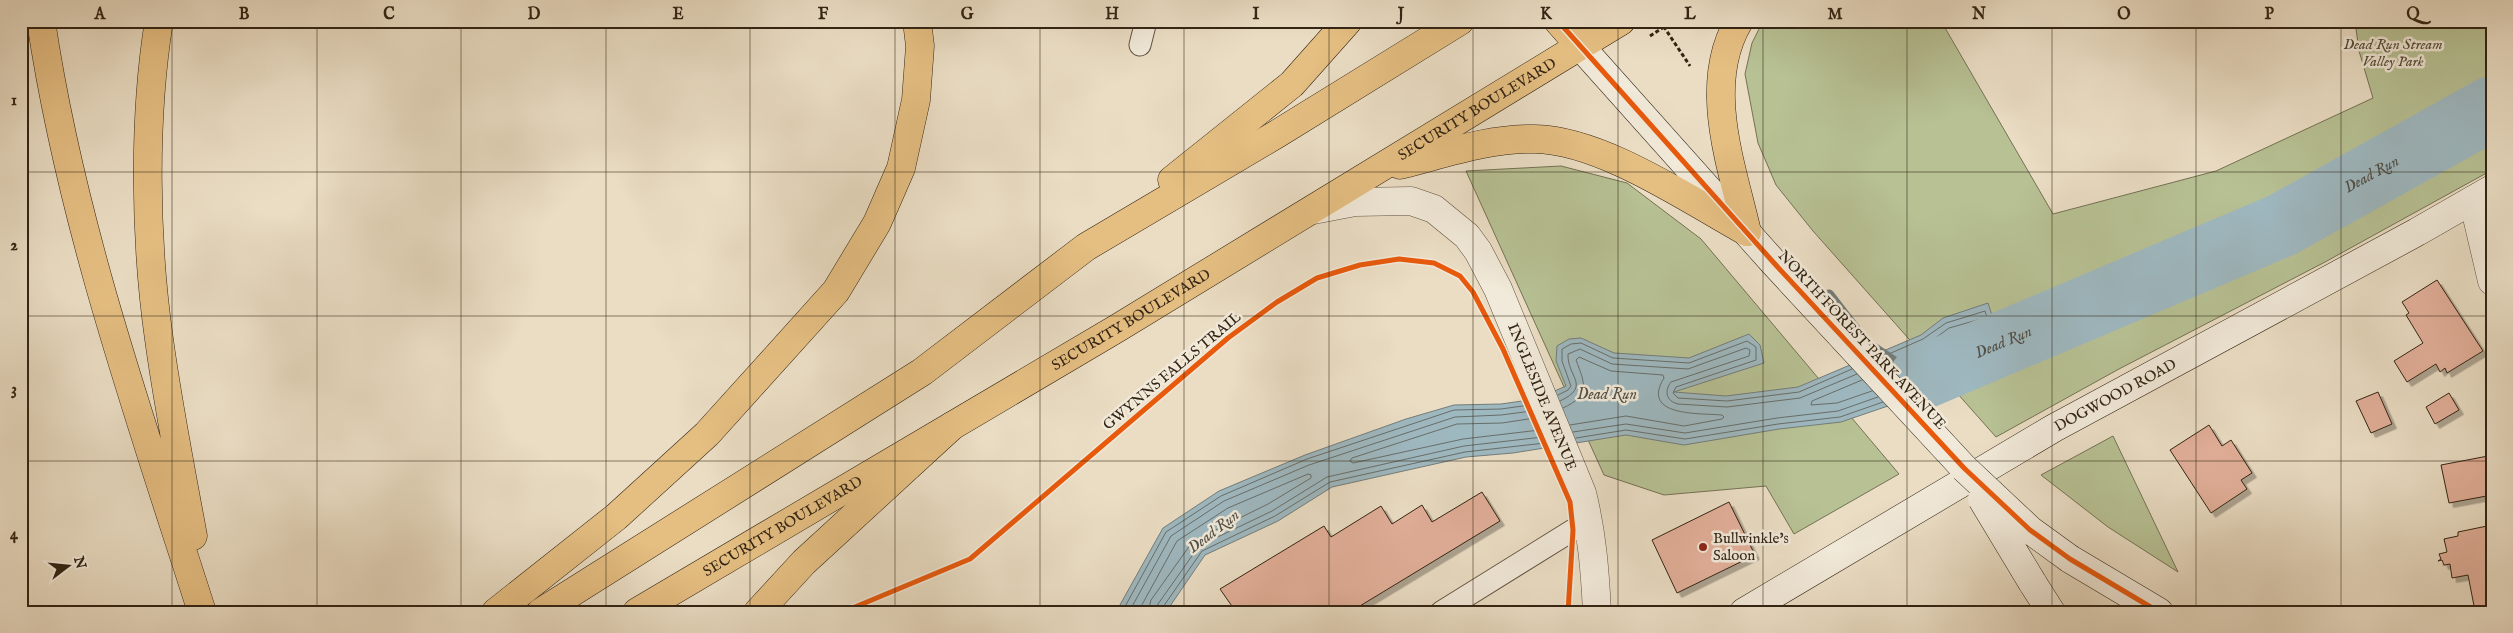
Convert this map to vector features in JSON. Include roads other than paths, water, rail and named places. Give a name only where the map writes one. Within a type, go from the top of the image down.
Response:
[{"type":"main road","points":[[42,21],[52,95],[115,336],[202,612]]},
{"type":"main road","points":[[159,21],[148,141],[150,234],[158,337],[206,612]]},
{"type":"main road","points":[[496,612],[616,518],[707,434],[836,291],[877,223],[901,168],[916,100],[920,46],[917,21]]},
{"type":"main road","points":[[541,612],[922,372],[1086,247],[1292,84],[1348,21]]},
{"type":"main road","points":[[1086,247],[1277,134],[1460,21]]},
{"type":"main road","points":[[1558,21],[1580,46]]},
{"type":"main road","name":"SECURITY BOULEVARD","points":[[637,612],[1149,310],[1621,21]]},
{"type":"main road","points":[[1739,21],[1723,63],[1721,105],[1747,232]]},
{"type":"main road","points":[[1375,171],[1494,142],[1537,139],[1580,147],[1620,162],[1747,232]]},
{"type":"main road","points":[[758,612],[804,562],[952,426]]},
{"type":"street","name":"NORTH FOREST PARK AVENUE","points":[[1580,46],[1774,263],[1964,468],[2030,530],[2070,559],[2159,612]]},
{"type":"street","points":[[2482,194],[2492,280]]},
{"type":"street","name":"DOGWOOD ROAD","points":[[1744,612],[2054,428],[2482,194]]},
{"type":"street","name":"INGLESIDE AVENUE","points":[[1310,211],[1355,202],[1411,201],[1430,208],[1450,220],[1478,250],[1498,289],[1582,493],[1581,528],[1597,612]]},
{"type":"street","points":[[1964,468],[2051,612]]},
{"type":"lane","points":[[1140,45],[1146,21]]},
{"type":"lane","points":[[1441,612],[1581,528]]},
{"type":"water","name":"Dead Run","points":[[1988,303],[2008,365],[1841,422],[1779,429],[1684,445],[1626,435],[1513,453],[1466,457],[1332,487],[1278,521],[1205,555],[1166,612],[1116,612],[1163,528],[1219,491],[1305,455],[1406,419],[1454,405],[1501,404],[1536,399],[1566,386],[1556,361],[1557,346],[1569,339],[1581,338],[1614,353],[1689,358],[1749,334],[1760,345],[1764,363],[1674,392],[1726,396],[1798,387],[1921,335],[1943,318]]},
{"type":"waterway","name":"Dead Run","points":[[1921,378],[2282,225],[2492,108]]},
{"type":"waterway","points":[[1829,295],[1866,343],[1893,361]]},
{"type":"place","name":"Bullwinkle's Saloon","points":[[1703,547]]},
{"type":"park label","name":"Dead Run Stream Valley Park","points":[[2393,52]]}]
